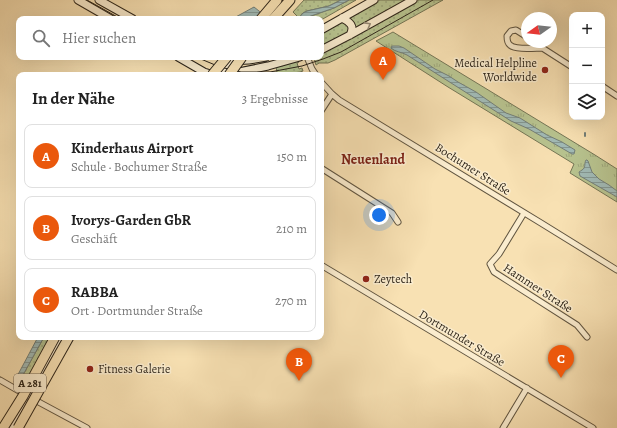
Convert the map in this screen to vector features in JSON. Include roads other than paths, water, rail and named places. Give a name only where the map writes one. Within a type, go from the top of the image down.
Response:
[{"type":"highway","points":[[264,16],[277,0]]},
{"type":"highway","points":[[276,16],[290,0]]},
{"type":"highway","points":[[216,72],[229,60]]},
{"type":"highway","points":[[231,72],[240,60]]},
{"type":"highway","name":"A 281","points":[[3,428],[23,396],[53,340]]},
{"type":"highway","name":"A 281","points":[[18,428],[67,340]]},
{"type":"main road","points":[[78,0],[106,16]]},
{"type":"main road","points":[[99,0],[128,16]]},
{"type":"main road","points":[[324,28],[374,0]]},
{"type":"main road","points":[[324,48],[413,0]]},
{"type":"main road","points":[[342,18],[350,22],[352,26],[350,35]]},
{"type":"main road","points":[[183,60],[204,72]]},
{"type":"main road","points":[[224,72],[230,60]]},
{"type":"main road","points":[[238,72],[289,60]]},
{"type":"main road","points":[[11,428],[60,340]]},
{"type":"street","points":[[521,33],[516,30],[511,31],[507,36],[507,41],[510,46],[521,47]]},
{"type":"street","points":[[542,48],[569,65]]},
{"type":"street","points":[[308,60],[314,72]]},
{"type":"street","name":"Bochumer Straße","points":[[324,85],[332,94],[352,107],[617,270]]},
{"type":"street","points":[[605,88],[617,96]]},
{"type":"street","points":[[324,106],[332,94]]},
{"type":"street","points":[[324,170],[392,213],[398,222]]},
{"type":"street","name":"Hammer Straße","points":[[524,213],[499,254],[490,264],[494,272],[577,325],[587,337]]},
{"type":"street","name":"Dortmunder Straße","points":[[324,267],[593,428]]},
{"type":"street","points":[[0,380],[87,428]]},
{"type":"street","points":[[503,428],[526,388]]},
{"type":"water","points":[[341,0],[349,0],[334,8],[311,16],[300,16],[307,11],[329,6]]},
{"type":"water","points":[[254,7],[265,16],[238,16]]},
{"type":"water","points":[[392,46],[404,48],[435,69],[476,92],[506,113],[520,118],[575,150],[574,154],[529,129],[511,121],[407,55],[391,48]]},
{"type":"water","points":[[586,160],[588,161],[592,172],[599,179],[617,191],[617,197],[580,176],[579,172],[584,168]]},
{"type":"water","points":[[36,340],[42,340],[18,384],[14,382]]},
{"type":"tram line","points":[[87,0],[116,16]]},
{"type":"tram line","points":[[324,59],[341,52],[433,0]]},
{"type":"tram line","points":[[203,60],[220,67],[241,72]]},
{"type":"tram line","points":[[229,72],[237,60]]},
{"type":"tram line","points":[[270,72],[302,66],[320,60]]},
{"type":"tram line","points":[[241,72],[270,72]]},
{"type":"tram line","points":[[23,428],[70,340]]},
{"type":"place","name":"Medical Helpline Worldwide","points":[[545,70]]},
{"type":"place","name":"Kinderhaus Airport","points":[[383,80]]},
{"type":"place","name":"Zeytech","points":[[366,279]]},
{"type":"place","name":"Fitness Galerie","points":[[90,369]]},
{"type":"place","name":"RABBA","points":[[561,378]]},
{"type":"place","name":"Ivorys-Garden GbR","points":[[299,381]]},
{"type":"district","name":"Neuenland","points":[[373,159]]}]
